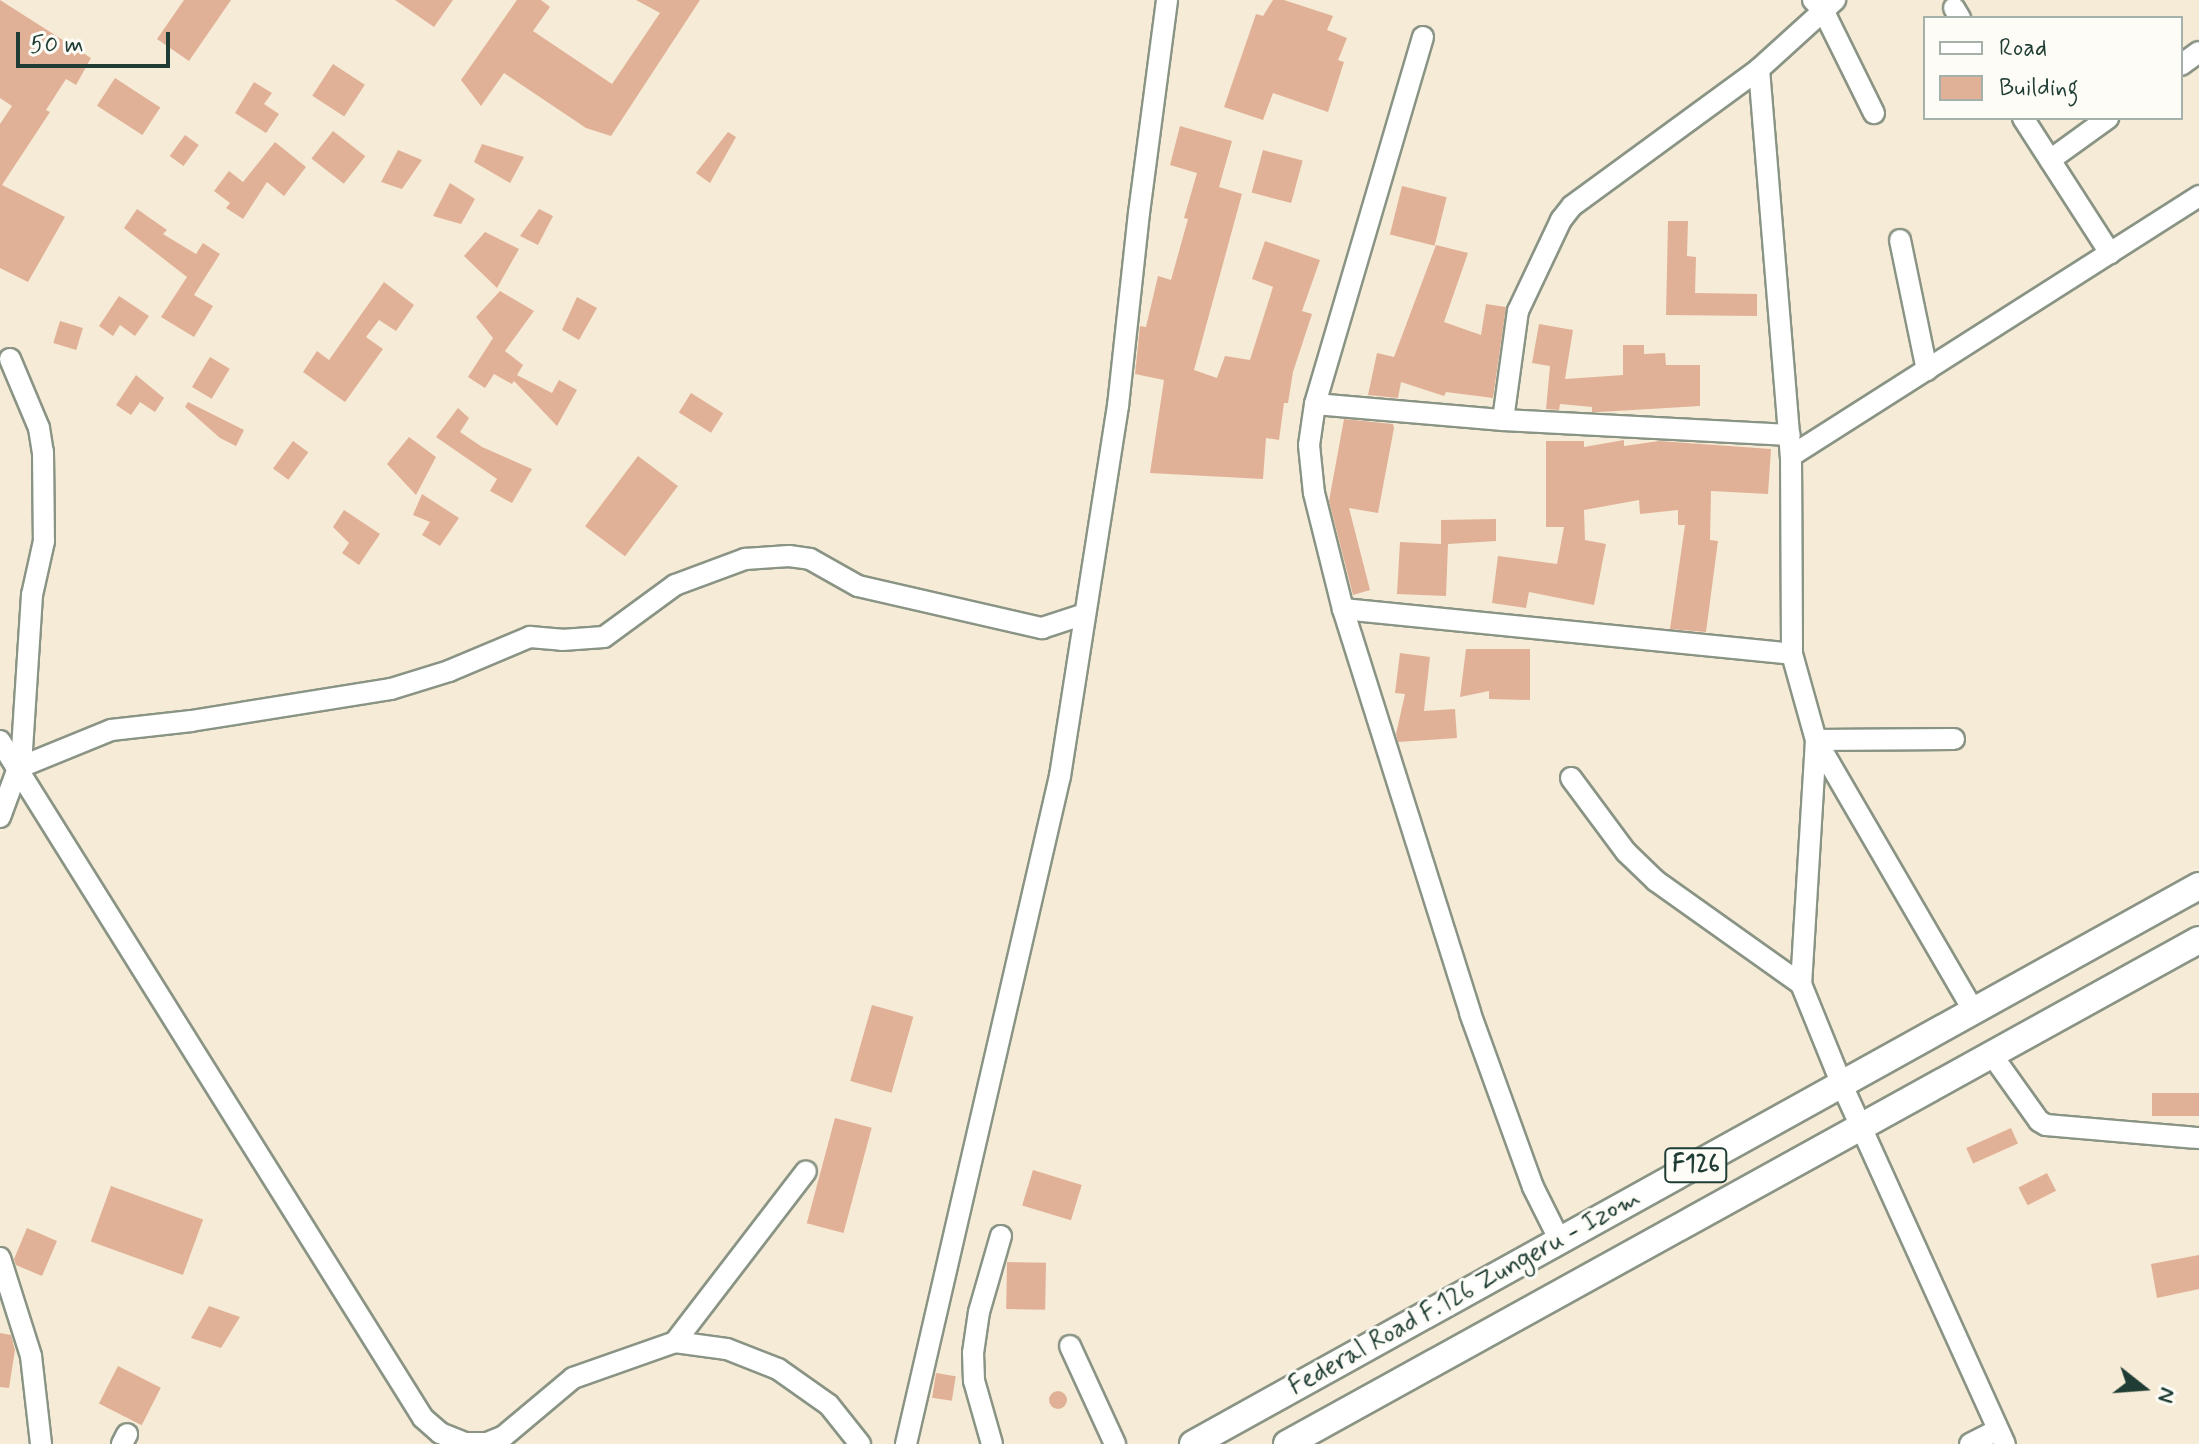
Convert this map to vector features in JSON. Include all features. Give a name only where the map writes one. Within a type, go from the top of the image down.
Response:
[{"type":"main road","name":"Federal Road F.126 Zungeru - Izom","points":[[1193,1444],[2199,886]]},
{"type":"main road","name":"Federal Road F.126 Zungeru - Izom","points":[[1287,1444],[2199,940]]},
{"type":"street","points":[[906,1444],[1060,776],[1094,575],[1118,406],[1133,257],[1167,0]]},
{"type":"street","points":[[1503,420],[1518,311],[1561,220],[1585,194],[1759,69],[1824,3],[1874,113]]},
{"type":"street","points":[[1423,37],[1315,404],[1309,445],[1314,493],[1343,609],[1470,1013],[1533,1187],[1559,1239]]},
{"type":"street","points":[[1759,69],[1790,445],[1792,654],[1816,740],[1974,1012]]},
{"type":"street","points":[[2024,120],[2110,253]]},
{"type":"street","points":[[2050,160],[2105,120]]},
{"type":"street","points":[[1315,404],[1790,445],[1927,370],[2199,196]]},
{"type":"street","points":[[1900,240],[1927,370]]},
{"type":"street","points":[[0,817],[19,767],[32,595],[44,541],[43,452],[39,428],[10,359]]},
{"type":"street","points":[[19,767],[111,730],[191,721],[391,689],[449,671],[530,637],[562,640],[604,637],[675,585],[745,559],[801,557],[858,586],[1042,628],[1085,614]]},
{"type":"street","points":[[1343,609],[1792,654]]},
{"type":"street","points":[[1816,740],[1954,739]]},
{"type":"street","points":[[1816,740],[1801,984],[1842,1085],[2002,1437],[1970,1444]]},
{"type":"street","points":[[0,741],[19,767],[245,1139],[423,1418],[440,1433],[465,1443],[487,1443],[504,1436],[573,1378],[675,1342],[727,1349],[778,1369],[829,1405],[860,1444]]},
{"type":"street","points":[[1571,778],[1626,852],[1656,881],[1801,984]]},
{"type":"street","points":[[1992,1055],[2039,1121],[2046,1125],[2199,1138]]},
{"type":"street","points":[[675,1342],[806,1171]]},
{"type":"street","points":[[992,1444],[974,1381],[973,1353],[979,1312],[1001,1236]]},
{"type":"street","points":[[0,1258],[31,1356],[41,1444]]},
{"type":"street","points":[[1070,1346],[1115,1444]]},
{"type":"building","points":[[0,0],[91,58],[76,85],[66,79],[46,110],[50,112],[2,185],[65,217],[28,282],[0,268],[0,124],[12,106],[0,98]]},
{"type":"building","points":[[184,0],[231,0],[189,61],[157,39]]},
{"type":"building","points":[[395,0],[453,0],[434,27]]},
{"type":"building","points":[[517,0],[541,0],[550,7],[533,31],[612,84],[660,13],[636,0],[700,0],[611,136],[586,128],[504,73],[481,106],[461,80]]},
{"type":"building","points":[[1273,0],[1284,0],[1333,16],[1327,30],[1347,38],[1338,60],[1344,62],[1328,112],[1273,93],[1263,120],[1224,107],[1256,14],[1263,16]]},
{"type":"building","points":[[333,64],[365,85],[344,117],[312,96]]},
{"type":"building","points":[[115,78],[160,107],[142,135],[97,106]]},
{"type":"building","points":[[254,82],[272,93],[264,104],[279,114],[266,133],[235,113]]},
{"type":"building","points":[[1180,126],[1232,141],[1219,187],[1242,194],[1194,370],[1217,378],[1225,356],[1250,360],[1273,287],[1252,279],[1265,241],[1320,260],[1302,311],[1312,314],[1293,372],[1288,403],[1284,403],[1279,440],[1266,438],[1263,479],[1150,473],[1164,380],[1135,374],[1140,326],[1146,327],[1158,276],[1171,280],[1197,173],[1170,165]]},
{"type":"building","points":[[333,131],[365,156],[344,184],[311,159]]},
{"type":"building","points":[[728,132],[736,137],[710,183],[696,173]]},
{"type":"building","points":[[185,135],[199,145],[183,166],[170,156]]},
{"type":"building","points":[[275,142],[306,167],[284,196],[267,182],[243,219],[226,208],[230,203],[214,191],[229,171],[243,182]]},
{"type":"building","points":[[482,144],[524,157],[510,183],[474,162]]},
{"type":"building","points":[[398,150],[422,160],[402,189],[381,182]]},
{"type":"building","points":[[1263,150],[1303,161],[1291,203],[1252,193]]},
{"type":"building","points":[[450,183],[475,199],[461,224],[433,216]]},
{"type":"building","points":[[1402,186],[1447,197],[1435,246],[1390,235]]},
{"type":"building","points":[[137,209],[167,230],[163,234],[196,254],[203,243],[220,254],[194,295],[213,306],[194,337],[161,317],[187,277],[124,228]]},
{"type":"building","points":[[539,209],[553,216],[538,245],[520,236]]},
{"type":"building","points":[[1668,221],[1688,221],[1687,256],[1696,257],[1695,293],[1757,294],[1757,316],[1666,315]]},
{"type":"building","points":[[485,232],[519,249],[497,288],[464,256]]},
{"type":"building","points":[[1436,245],[1468,253],[1444,322],[1481,335],[1486,304],[1506,307],[1493,398],[1446,392],[1444,396],[1401,382],[1398,398],[1368,395],[1377,353],[1394,357]]},
{"type":"building","points":[[384,282],[414,305],[396,331],[379,320],[366,337],[383,349],[345,402],[303,372],[317,351],[329,360]]},
{"type":"building","points":[[500,291],[534,311],[505,351],[523,365],[517,375],[552,393],[559,380],[577,390],[557,426],[514,381],[512,384],[494,374],[485,388],[468,377],[493,338],[476,317]]},
{"type":"building","points":[[119,296],[149,316],[135,336],[120,325],[113,336],[99,326]]},
{"type":"building","points":[[577,297],[597,308],[579,340],[562,330]]},
{"type":"building","points":[[60,321],[83,328],[76,350],[53,343]]},
{"type":"building","points":[[1539,324],[1573,330],[1565,379],[1623,375],[1623,345],[1644,345],[1644,354],[1665,353],[1666,365],[1700,365],[1700,406],[1592,412],[1592,407],[1560,404],[1559,410],[1546,409],[1550,366],[1532,363]]},
{"type":"building","points":[[210,357],[230,369],[212,399],[192,387]]},
{"type":"building","points":[[136,375],[164,398],[155,412],[140,402],[131,415],[116,405]]},
{"type":"building","points":[[691,393],[723,413],[711,433],[679,413]]},
{"type":"building","points":[[188,402],[244,430],[236,446],[220,438],[185,407]]},
{"type":"building","points":[[458,408],[469,418],[460,432],[482,447],[532,469],[512,503],[490,491],[497,479],[436,437]]},
{"type":"building","points":[[1344,419],[1393,424],[1394,428],[1378,513],[1349,508],[1370,590],[1353,595],[1329,501]]},
{"type":"building","points":[[409,437],[436,457],[416,495],[387,464]]},
{"type":"building","points":[[1624,440],[1624,446],[1659,441],[1771,449],[1768,494],[1711,491],[1710,540],[1718,541],[1706,632],[1670,629],[1685,525],[1678,525],[1678,510],[1640,514],[1639,500],[1584,510],[1585,540],[1606,544],[1594,605],[1529,592],[1526,608],[1492,603],[1498,556],[1557,564],[1564,527],[1546,527],[1546,441],[1584,441],[1584,447]]},
{"type":"building","points":[[293,441],[308,452],[288,480],[273,469]]},
{"type":"building","points":[[638,456],[678,486],[625,556],[585,526]]},
{"type":"building","points":[[422,494],[459,518],[440,546],[422,535],[430,522],[413,515]]},
{"type":"building","points":[[344,510],[380,534],[359,565],[342,553],[349,543],[333,527]]},
{"type":"building","points":[[1496,519],[1496,541],[1448,544],[1446,596],[1397,594],[1400,542],[1441,544],[1441,520]]},
{"type":"building","points":[[1466,649],[1530,649],[1530,700],[1489,699],[1489,691],[1460,697]]},
{"type":"building","points":[[1400,653],[1430,657],[1424,711],[1455,709],[1457,738],[1398,742],[1396,734],[1405,694],[1395,693]]},
{"type":"building","points":[[872,1005],[913,1017],[892,1093],[850,1081]]},
{"type":"building","points":[[2152,1093],[2199,1093],[2199,1116],[2152,1116]]},
{"type":"building","points":[[835,1118],[872,1128],[843,1233],[807,1223]]},
{"type":"building","points":[[2011,1128],[2018,1144],[1973,1163],[1966,1148]]},
{"type":"building","points":[[1033,1170],[1082,1185],[1071,1220],[1022,1205]]},
{"type":"building","points":[[2047,1173],[2056,1191],[2028,1205],[2018,1188]]},
{"type":"building","points":[[111,1186],[203,1220],[183,1275],[91,1241]]},
{"type":"building","points":[[27,1228],[57,1241],[42,1276],[16,1265],[14,1259]]},
{"type":"building","points":[[2199,1255],[2199,1289],[2157,1298],[2151,1264]]},
{"type":"building","points":[[1007,1262],[1046,1263],[1045,1310],[1006,1309]]},
{"type":"building","points":[[209,1306],[240,1317],[221,1348],[191,1338]]},
{"type":"building","points":[[0,1333],[11,1335],[15,1350],[9,1388],[0,1387]]},
{"type":"building","points":[[118,1366],[161,1388],[142,1425],[99,1403]]},
{"type":"building","points":[[936,1373],[956,1376],[952,1401],[932,1398]]},
{"type":"building","points":[[1058,1391],[1067,1400],[1058,1409],[1049,1400]]}]
